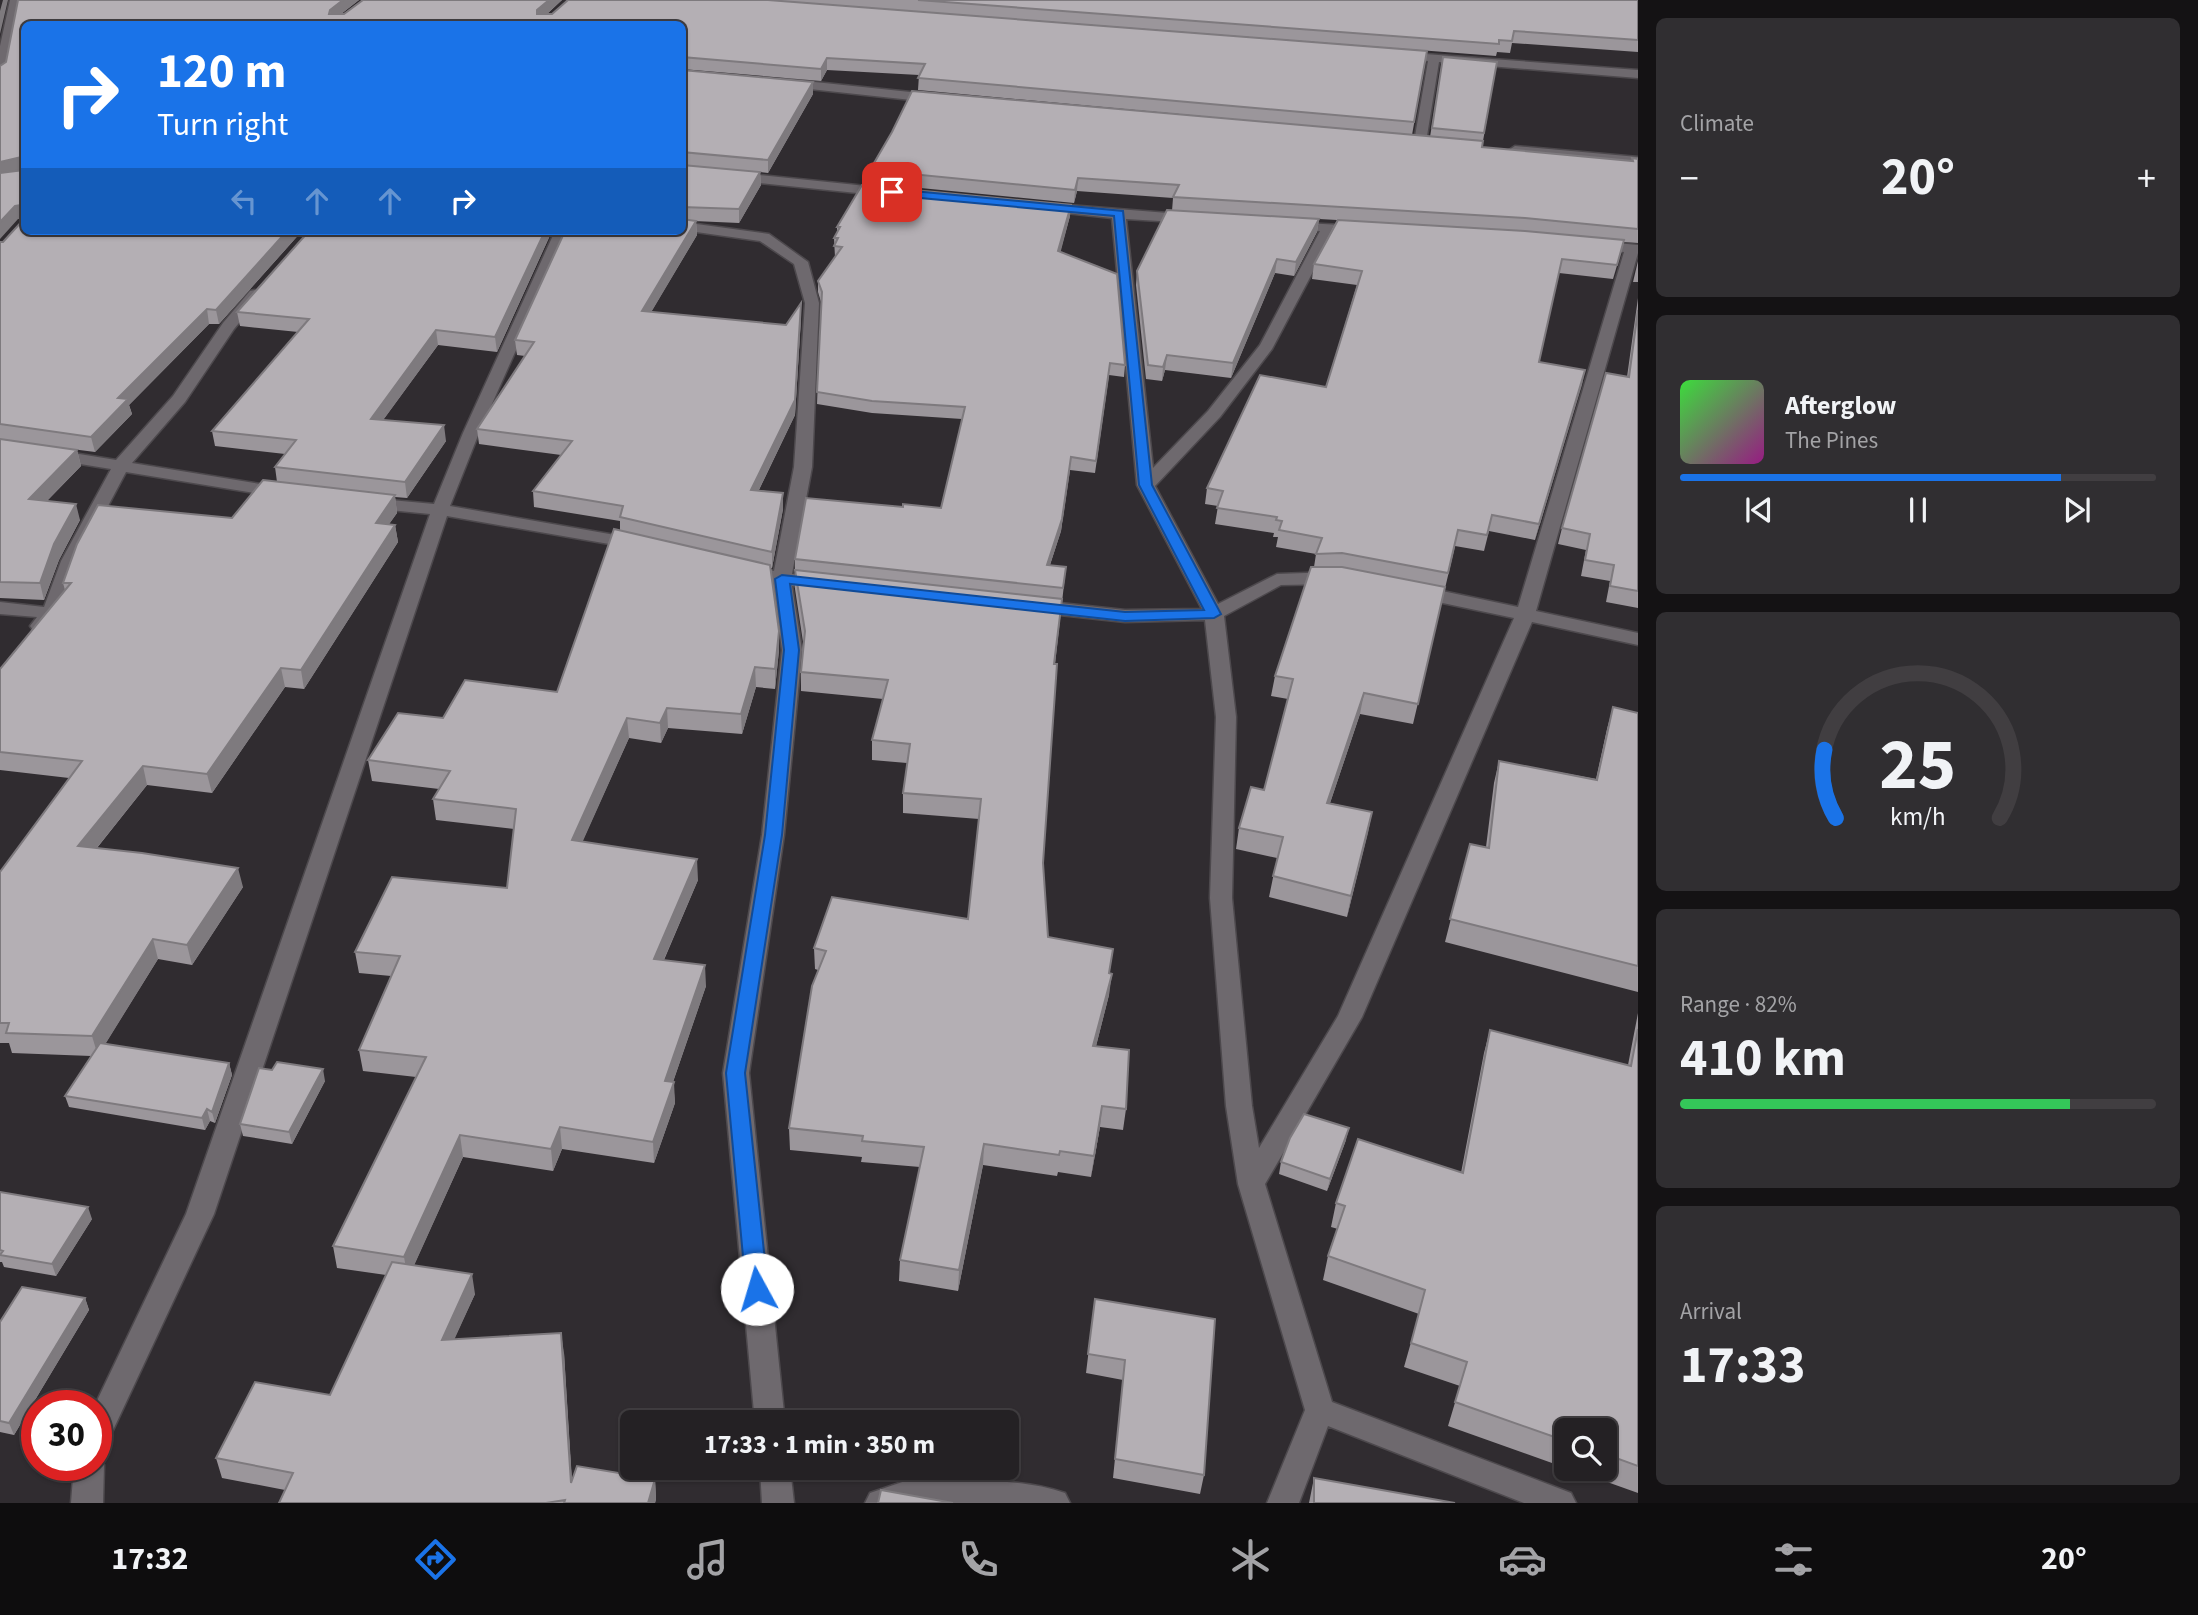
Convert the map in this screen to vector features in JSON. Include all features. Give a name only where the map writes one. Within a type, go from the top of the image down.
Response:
[{"type":"street","points":[[0,74],[15,0]]},
{"type":"street","points":[[1378,54],[1638,74]]},
{"type":"street","points":[[1419,142],[1434,58]]},
{"type":"street","points":[[772,82],[948,100]]},
{"type":"street","points":[[1507,150],[1638,161]]},
{"type":"street","points":[[686,171],[906,194]]},
{"type":"street","points":[[1026,205],[1211,220]]},
{"type":"street","points":[[1119,214],[1146,485],[1214,614],[1226,717],[1221,898],[1240,1106],[1251,1184],[1320,1410],[1283,1503]]},
{"type":"street","points":[[1276,224],[1384,231]]},
{"type":"street","points":[[686,227],[764,237],[802,262],[811,303],[803,467],[782,579],[792,650],[773,835],[736,1073],[769,1410]]},
{"type":"street","points":[[1146,485],[1214,414],[1267,346],[1329,228]]},
{"type":"street","points":[[112,1400],[200,1214],[440,510],[471,433],[560,235]]},
{"type":"street","points":[[1251,1184],[1350,1017],[1525,615],[1635,249],[1574,243]]},
{"type":"street","points":[[26,645],[51,613],[70,561],[122,464],[179,399],[228,326],[269,278]]},
{"type":"street","points":[[0,446],[298,494]]},
{"type":"street","points":[[350,501],[440,510],[657,548]]},
{"type":"street","points":[[725,564],[782,579],[837,585]]},
{"type":"street","points":[[1016,604],[1125,616],[1214,614],[1277,580],[1339,578],[1353,581]]},
{"type":"street","points":[[1392,587],[1638,639]]},
{"type":"street","points":[[0,608],[51,613]]},
{"type":"street","points":[[1320,1410],[1560,1503]]},
{"type":"street","points":[[776,1480],[778,1503]]},
{"type":"street","points":[[86,1503],[88,1481]]},
{"type":"street","points":[[881,1503],[911,1493],[1017,1498],[1054,1503]]},
{"type":"building","points":[[18,0],[343,0],[330,10],[329,14],[344,14],[363,0],[549,0],[537,10],[537,14],[552,14],[568,0],[768,0],[1427,51],[1414,122],[918,78],[925,64],[827,58],[821,69],[686,57],[686,21],[21,21],[21,157],[0,162],[0,66],[6,62]]},
{"type":"building","points":[[918,0],[1638,0],[1638,40],[1514,31],[1512,41],[1499,40],[1499,44]]},
{"type":"building","points":[[1443,57],[1497,62],[1484,133],[1432,128]]},
{"type":"building","points":[[686,70],[813,82],[768,160],[686,152]]},
{"type":"building","points":[[912,91],[1483,141],[1482,147],[1633,161],[1632,158],[1638,159],[1638,229],[1525,218],[1173,197],[1179,185],[1078,178],[1075,190],[870,170]]},
{"type":"building","points":[[686,165],[760,172],[739,209],[686,207]]},
{"type":"building","points":[[21,170],[21,205],[15,206],[0,222],[0,173]]},
{"type":"building","points":[[862,185],[1071,205],[1058,251],[1117,274],[1125,365],[1110,363],[1096,461],[1071,457],[1062,519],[1047,565],[1066,567],[1063,588],[795,559],[806,498],[941,508],[965,407],[872,401],[817,392],[822,292],[818,281],[842,247],[834,246],[838,238],[834,238],[840,227],[837,227]]},
{"type":"building","points":[[1167,210],[1319,219],[1296,262],[1277,259],[1233,363],[1167,355],[1163,367],[1148,365],[1137,271]]},
{"type":"building","points":[[686,220],[696,221],[642,311],[786,325],[801,303],[795,400],[751,490],[783,493],[772,552],[620,517],[623,506],[533,491],[572,441],[477,429],[534,342],[515,340],[563,235],[686,235]]},
{"type":"building","points":[[1338,220],[1624,240],[1617,265],[1562,259],[1539,362],[1585,370],[1539,524],[1492,515],[1487,535],[1458,530],[1448,573],[1342,553],[1316,554],[1322,538],[1279,530],[1282,521],[1276,520],[1277,517],[1217,508],[1223,491],[1207,488],[1260,375],[1326,387],[1362,271],[1314,264]]},
{"type":"building","points":[[21,222],[21,235],[283,235],[216,310],[207,309],[118,398],[128,399],[91,437],[0,424],[0,242]]},
{"type":"building","points":[[305,235],[543,235],[495,337],[436,330],[371,419],[444,425],[405,482],[275,467],[296,440],[212,431],[309,319],[237,312]]},
{"type":"building","points":[[1638,310],[1638,591],[1610,586],[1614,565],[1585,560],[1590,534],[1562,528],[1606,373],[1629,377]]},
{"type":"building","points":[[0,439],[77,450],[29,499],[76,504],[54,544],[40,583],[0,582]]},
{"type":"building","points":[[263,480],[395,495],[376,523],[395,525],[301,670],[281,668],[207,774],[143,766],[78,846],[238,868],[187,945],[153,939],[92,1036],[6,1033],[9,1023],[0,1023],[0,872],[82,761],[0,752],[0,669],[71,583],[63,583],[77,544],[98,505],[232,518]]},
{"type":"building","points":[[614,529],[770,565],[779,631],[775,669],[755,667],[741,714],[667,708],[660,723],[627,718],[572,840],[697,859],[654,959],[705,965],[665,1081],[674,1082],[653,1142],[560,1127],[551,1149],[460,1135],[404,1257],[333,1246],[426,1057],[359,1050],[400,956],[355,952],[392,877],[507,888],[516,809],[433,799],[450,771],[368,760],[398,713],[443,718],[465,680],[557,692]]},
{"type":"building","points":[[1311,567],[1342,567],[1445,587],[1418,704],[1364,693],[1327,803],[1372,812],[1351,896],[1273,876],[1283,837],[1239,828],[1251,787],[1264,790],[1293,679],[1275,676]]},
{"type":"building","points":[[795,570],[1062,599],[1054,664],[1057,664],[1043,863],[1048,937],[1113,949],[1109,973],[1112,974],[1093,1046],[1129,1050],[1126,1109],[1102,1106],[1094,1156],[1060,1151],[1059,1155],[984,1144],[959,1270],[900,1260],[924,1147],[862,1141],[863,1136],[789,1128],[812,986],[826,951],[814,948],[832,897],[968,919],[981,799],[903,793],[910,744],[872,740],[888,680],[801,672],[805,631]]},
{"type":"building","points":[[1613,707],[1638,713],[1638,966],[1450,919],[1470,844],[1489,848],[1499,761],[1597,780]]},
{"type":"building","points":[[1638,1029],[1638,1466],[1617,1458],[1617,1418],[1554,1418],[1554,1437],[1455,1402],[1467,1362],[1411,1343],[1425,1290],[1328,1256],[1345,1206],[1336,1203],[1358,1139],[1463,1173],[1490,1030],[1631,1066]]},
{"type":"building","points":[[100,1043],[229,1063],[212,1112],[207,1109],[202,1118],[65,1096]]},
{"type":"building","points":[[277,1062],[323,1069],[289,1132],[240,1124],[259,1068],[272,1070]]},
{"type":"building","points":[[1304,1114],[1349,1128],[1330,1179],[1281,1162],[1290,1138]]},
{"type":"building","points":[[0,1192],[88,1207],[52,1264],[0,1255],[3,1251],[0,1250]]},
{"type":"building","points":[[392,1262],[472,1274],[442,1340],[561,1333],[571,1483],[577,1466],[620,1473],[620,1480],[655,1480],[648,1503],[564,1503],[565,1500],[546,1503],[279,1503],[293,1473],[216,1458],[255,1382],[330,1395]]},
{"type":"building","points":[[22,1287],[85,1298],[29,1390],[21,1390],[21,1403],[9,1423],[0,1421],[0,1322]]},
{"type":"building","points":[[1095,1299],[1215,1319],[1204,1475],[1115,1459],[1125,1360],[1088,1354]]},
{"type":"building","points":[[1314,1478],[1455,1503],[1314,1503]]},
{"type":"building","points":[[881,1490],[953,1503],[878,1503]]},
{"type":"route","points":[[757,1289],[736,1073],[773,835],[792,650],[782,579],[1125,616],[1214,614],[1146,485],[1119,214],[892,192]]}]
